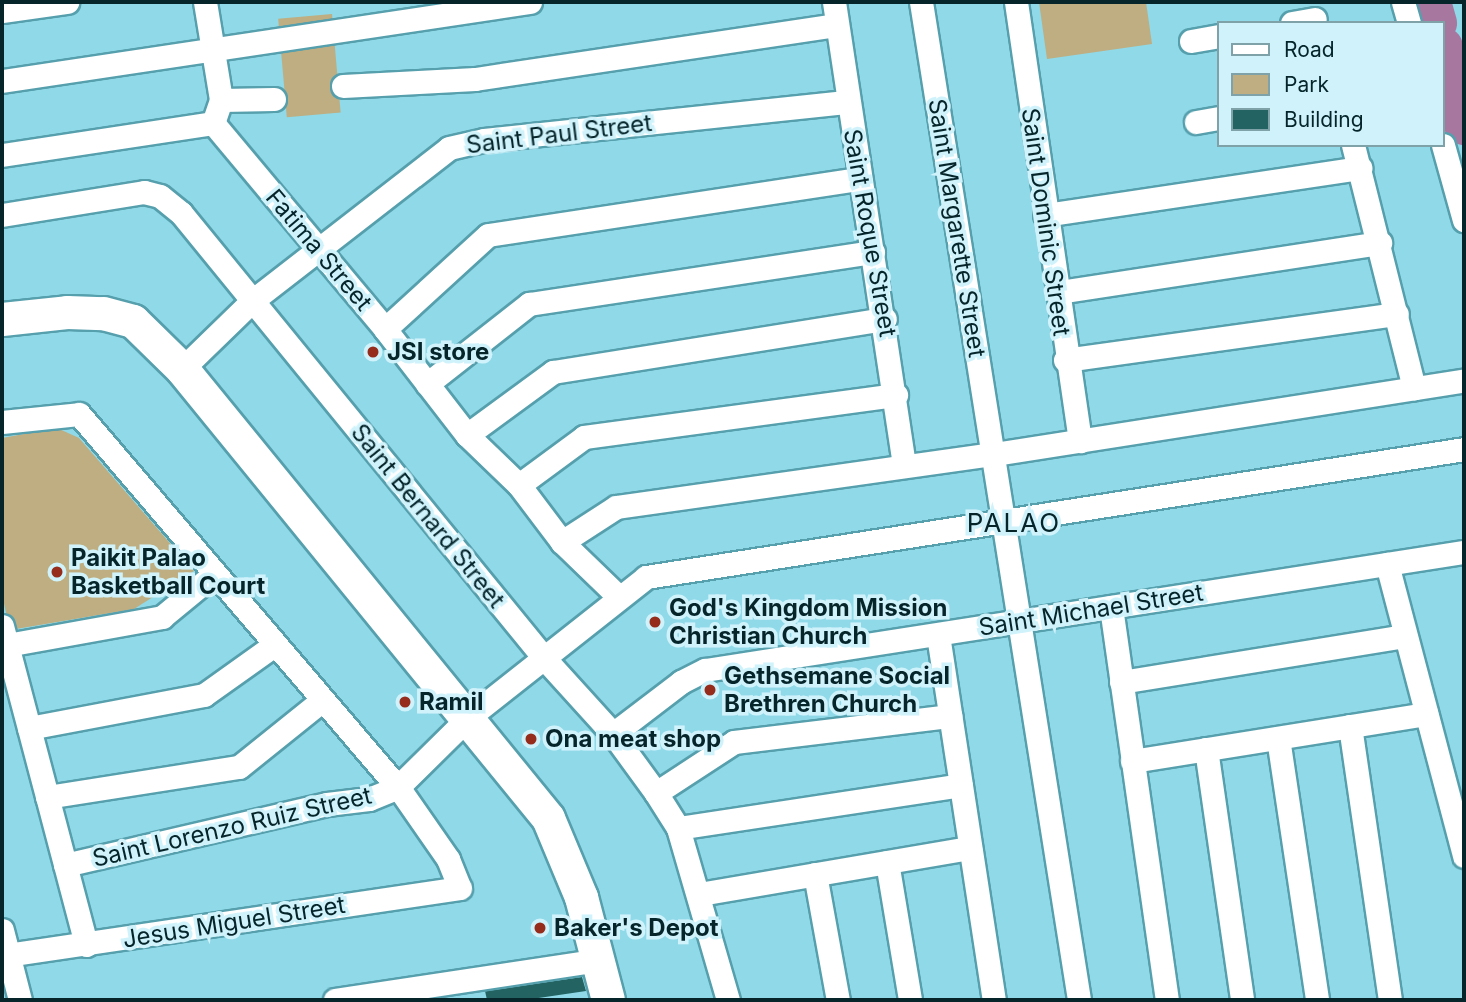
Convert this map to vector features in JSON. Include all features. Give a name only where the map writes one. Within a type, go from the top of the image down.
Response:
[{"type":"street","points":[[2,11],[67,2]]},
{"type":"street","points":[[2,155],[213,123],[221,100],[205,2]]},
{"type":"street","points":[[2,81],[530,2]]},
{"type":"street","name":"Saint Margarette Street","points":[[921,2],[1079,1000]]},
{"type":"street","name":"Saint Dominic Street","points":[[1016,2],[1045,215],[1059,292],[1065,360],[1080,441]]},
{"type":"street","points":[[1403,2],[1408,21]]},
{"type":"street","points":[[343,86],[475,79],[836,13]]},
{"type":"street","name":"Saint Roque Street","points":[[836,13],[859,180],[885,319],[904,465]]},
{"type":"street","points":[[1297,21],[1314,14]]},
{"type":"street","points":[[1191,41],[1218,36]]},
{"type":"street","points":[[221,100],[274,99]]},
{"type":"street","name":"Saint Paul Street","points":[[182,369],[252,300],[449,148],[484,139],[848,102]]},
{"type":"street","points":[[1196,122],[1218,118]]},
{"type":"street","name":"Fatima Street","points":[[213,123],[386,329],[467,435],[519,485],[562,542],[618,596]]},
{"type":"street","points":[[1354,147],[1380,243],[1414,388]]},
{"type":"street","points":[[1444,147],[1464,219]]},
{"type":"street","points":[[1045,215],[1361,168]]},
{"type":"street","points":[[386,329],[488,235],[859,180]]},
{"type":"street","name":"Saint Bernard Street","points":[[2,215],[133,192],[153,194],[181,213],[544,658],[613,734],[656,793],[678,828],[700,894],[728,1000]]},
{"type":"street","points":[[1059,292],[1380,243]]},
{"type":"street","points":[[426,384],[529,304],[873,252]]},
{"type":"street","points":[[2,319],[67,312],[123,318],[133,321],[182,369],[548,818],[558,839],[598,960],[608,1000]]},
{"type":"street","points":[[1065,360],[1397,313]]},
{"type":"street","points":[[467,435],[554,372],[885,319]]},
{"type":"street","points":[[562,542],[616,507],[994,454],[1464,380]]},
{"type":"street","points":[[519,485],[584,437],[896,395]]},
{"type":"street","points":[[2,422],[79,414],[321,701],[398,787],[469,718],[618,596],[646,577],[1464,449]]},
{"type":"street","name":"Saint Michael Street","points":[[613,734],[681,682],[705,670],[1464,553]]},
{"type":"street","points":[[1387,564],[1464,856]]},
{"type":"street","points":[[86,945],[4,635],[162,617],[214,574]]},
{"type":"street","points":[[1111,607],[1167,1000]]},
{"type":"street","points":[[938,635],[994,1000]]},
{"type":"street","points":[[1121,682],[1405,636]]},
{"type":"street","points":[[29,728],[204,695],[274,645]]},
{"type":"street","points":[[47,797],[239,766],[321,701]]},
{"type":"street","points":[[1132,761],[1426,714]]},
{"type":"street","points":[[656,793],[734,742],[950,716]]},
{"type":"street","points":[[1350,726],[1390,1000]]},
{"type":"street","points":[[1278,738],[1317,1000]]},
{"type":"street","points":[[1206,749],[1242,1000]]},
{"type":"street","points":[[678,828],[961,785]]},
{"type":"street","name":"Saint Lorenzo Ruiz Street","points":[[65,864],[327,804],[369,799],[398,787]]},
{"type":"street","name":"Jesus Miguel Street","points":[[9,955],[460,888],[448,859],[398,787]]},
{"type":"street","points":[[700,894],[970,848]]},
{"type":"street","points":[[887,862],[910,1000]]},
{"type":"street","points":[[815,874],[838,1000]]},
{"type":"street","points":[[2,930],[20,1000]]},
{"type":"street","points":[[335,1000],[598,960]]},
{"type":"green space","points":[[1039,2],[1146,2],[1152,44],[1047,59]]},
{"type":"green space","points":[[332,14],[341,113],[287,117],[278,19]]},
{"type":"green space","points":[[57,428],[79,438],[194,571],[134,609],[10,630],[2,595],[2,438]]},
{"type":"building","points":[[582,977],[586,991],[525,1000],[487,1000],[485,991]]},
{"type":"waterway","points":[[1431,2],[1436,21]]},
{"type":"waterway","points":[[1445,54],[1464,125]]},
{"type":"place","name":"JSI store","points":[[373,352]]},
{"type":"place","name":"Paikit Palao Basketball Court","points":[[57,572]]},
{"type":"place","name":"God's Kingdom Mission Christian Church","points":[[655,622]]},
{"type":"place","name":"Gethsemane Social Brethren Church","points":[[710,690]]},
{"type":"place","name":"Ramil","points":[[405,702]]},
{"type":"place","name":"Ona meat shop","points":[[531,739]]},
{"type":"place","name":"Baker's Depot","points":[[540,928]]},
{"type":"district","name":"PALAO","points":[[1014,523]]}]
